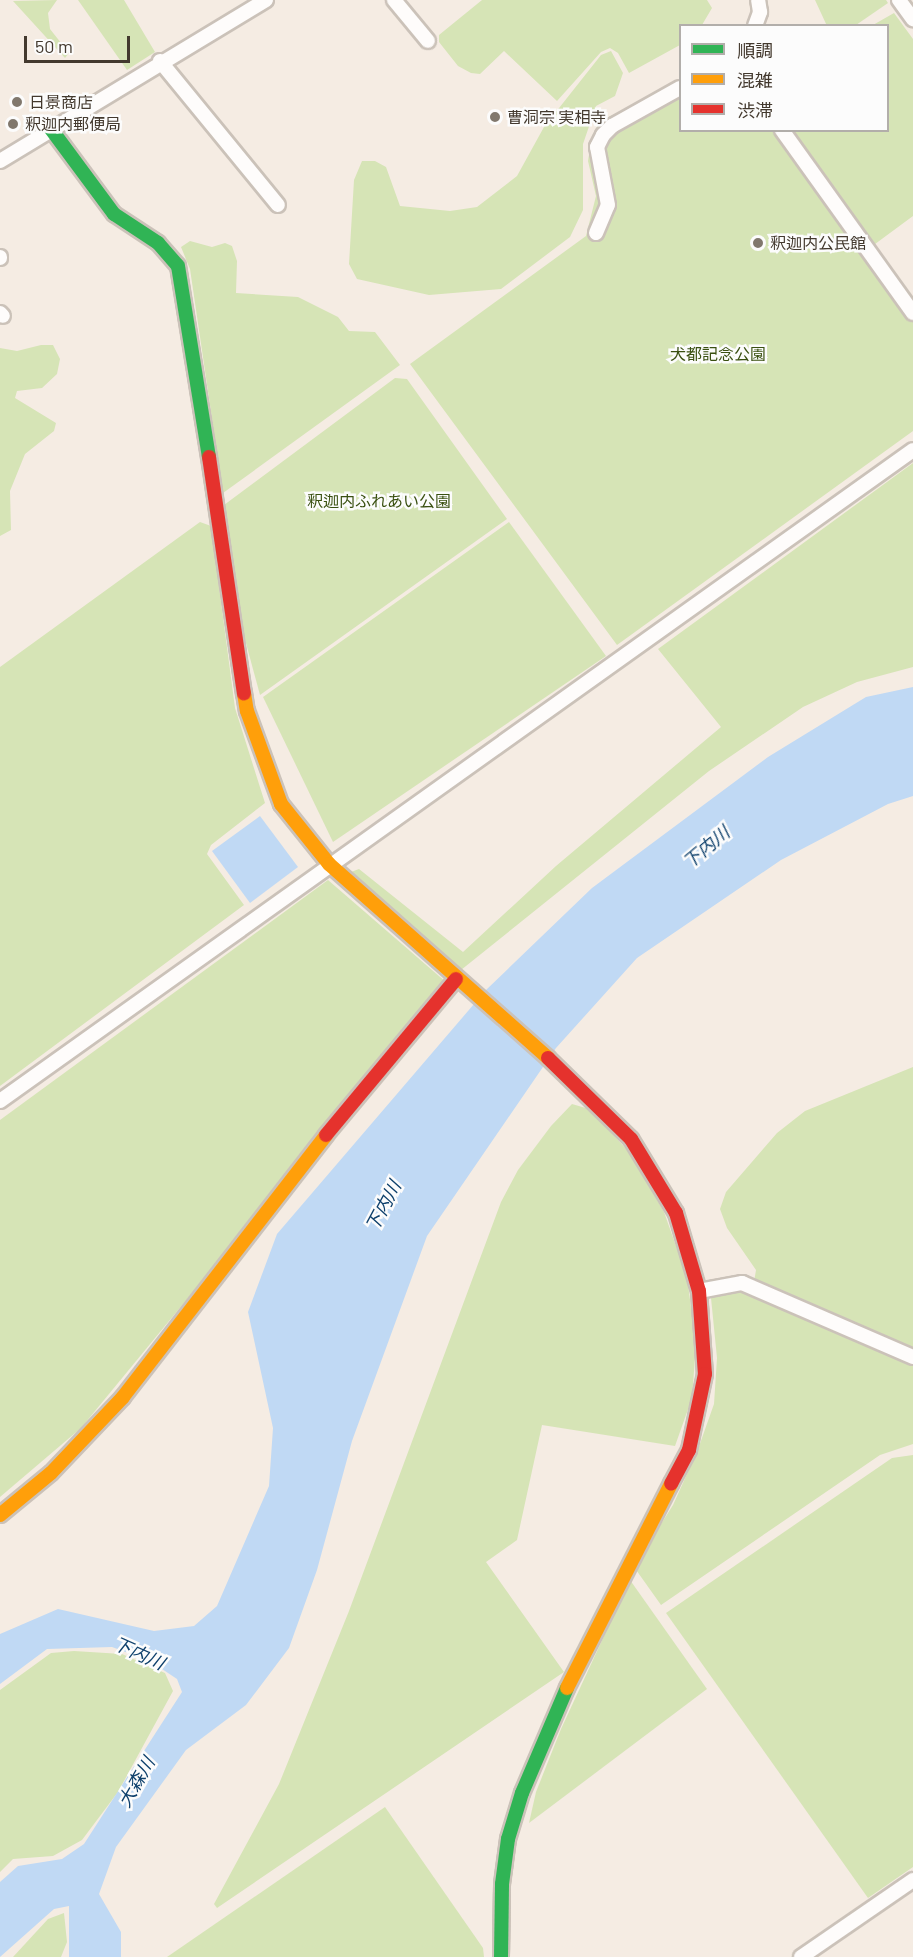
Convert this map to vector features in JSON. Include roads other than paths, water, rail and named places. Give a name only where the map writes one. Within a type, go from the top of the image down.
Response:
[{"type":"street","points":[[0,161],[160,61],[266,0]]},
{"type":"street","points":[[394,0],[428,42]]},
{"type":"street","points":[[755,24],[760,12],[758,0]]},
{"type":"street","points":[[899,0],[913,19]]},
{"type":"street","points":[[160,61],[278,205]]},
{"type":"street","points":[[596,233],[608,205],[597,147],[603,135],[612,126],[679,89]]},
{"type":"street","points":[[51,129],[114,214],[158,243],[178,266],[185,293],[247,711],[281,804],[329,864],[456,979],[573,1080],[631,1139],[676,1213],[699,1291],[705,1374],[689,1450],[583,1653],[522,1793],[508,1839],[502,1884],[501,1957]]},
{"type":"street","points":[[783,132],[913,313]]},
{"type":"street","points":[[0,1101],[329,864],[623,660],[913,450]]},
{"type":"street","points":[[0,1515],[51,1473],[123,1396],[283,1187],[456,979]]},
{"type":"street","points":[[699,1291],[742,1283],[913,1356]]},
{"type":"street","points":[[801,1957],[913,1880]]},
{"type":"water","points":[[913,687],[913,796],[888,804],[781,860],[637,958],[556,1048],[427,1236],[352,1441],[317,1570],[289,1648],[246,1705],[186,1750],[116,1847],[99,1894],[121,1932],[121,1957],[69,1957],[69,1906],[54,1909],[0,1957],[0,1882],[18,1866],[62,1859],[84,1844],[182,1692],[177,1679],[150,1661],[112,1647],[47,1649],[0,1684],[0,1634],[58,1609],[154,1631],[194,1626],[217,1606],[269,1486],[273,1428],[248,1312],[277,1234],[486,990],[592,888],[768,757],[866,697]]},
{"type":"water","points":[[260,816],[298,867],[250,903],[212,851]]},
{"type":"place","name":"日景商店","points":[[17,102]]},
{"type":"place","name":"曹洞宗 実相寺","points":[[495,117]]},
{"type":"place","name":"釈迦内郵便局","points":[[13,124]]},
{"type":"place","name":"釈迦内公民館","points":[[758,243]]},
{"type":"park label","name":"犬都記念公園","points":[[718,354]]},
{"type":"park label","name":"釈迦内ふれあい公園","points":[[379,501]]},
{"type":"water label","name":"下内川","points":[[706,847]]},
{"type":"water label","name":"下内川","points":[[383,1206]]},
{"type":"water label","name":"下内川","points":[[139,1653]]},
{"type":"water label","name":"大森川","points":[[136,1782]]}]
